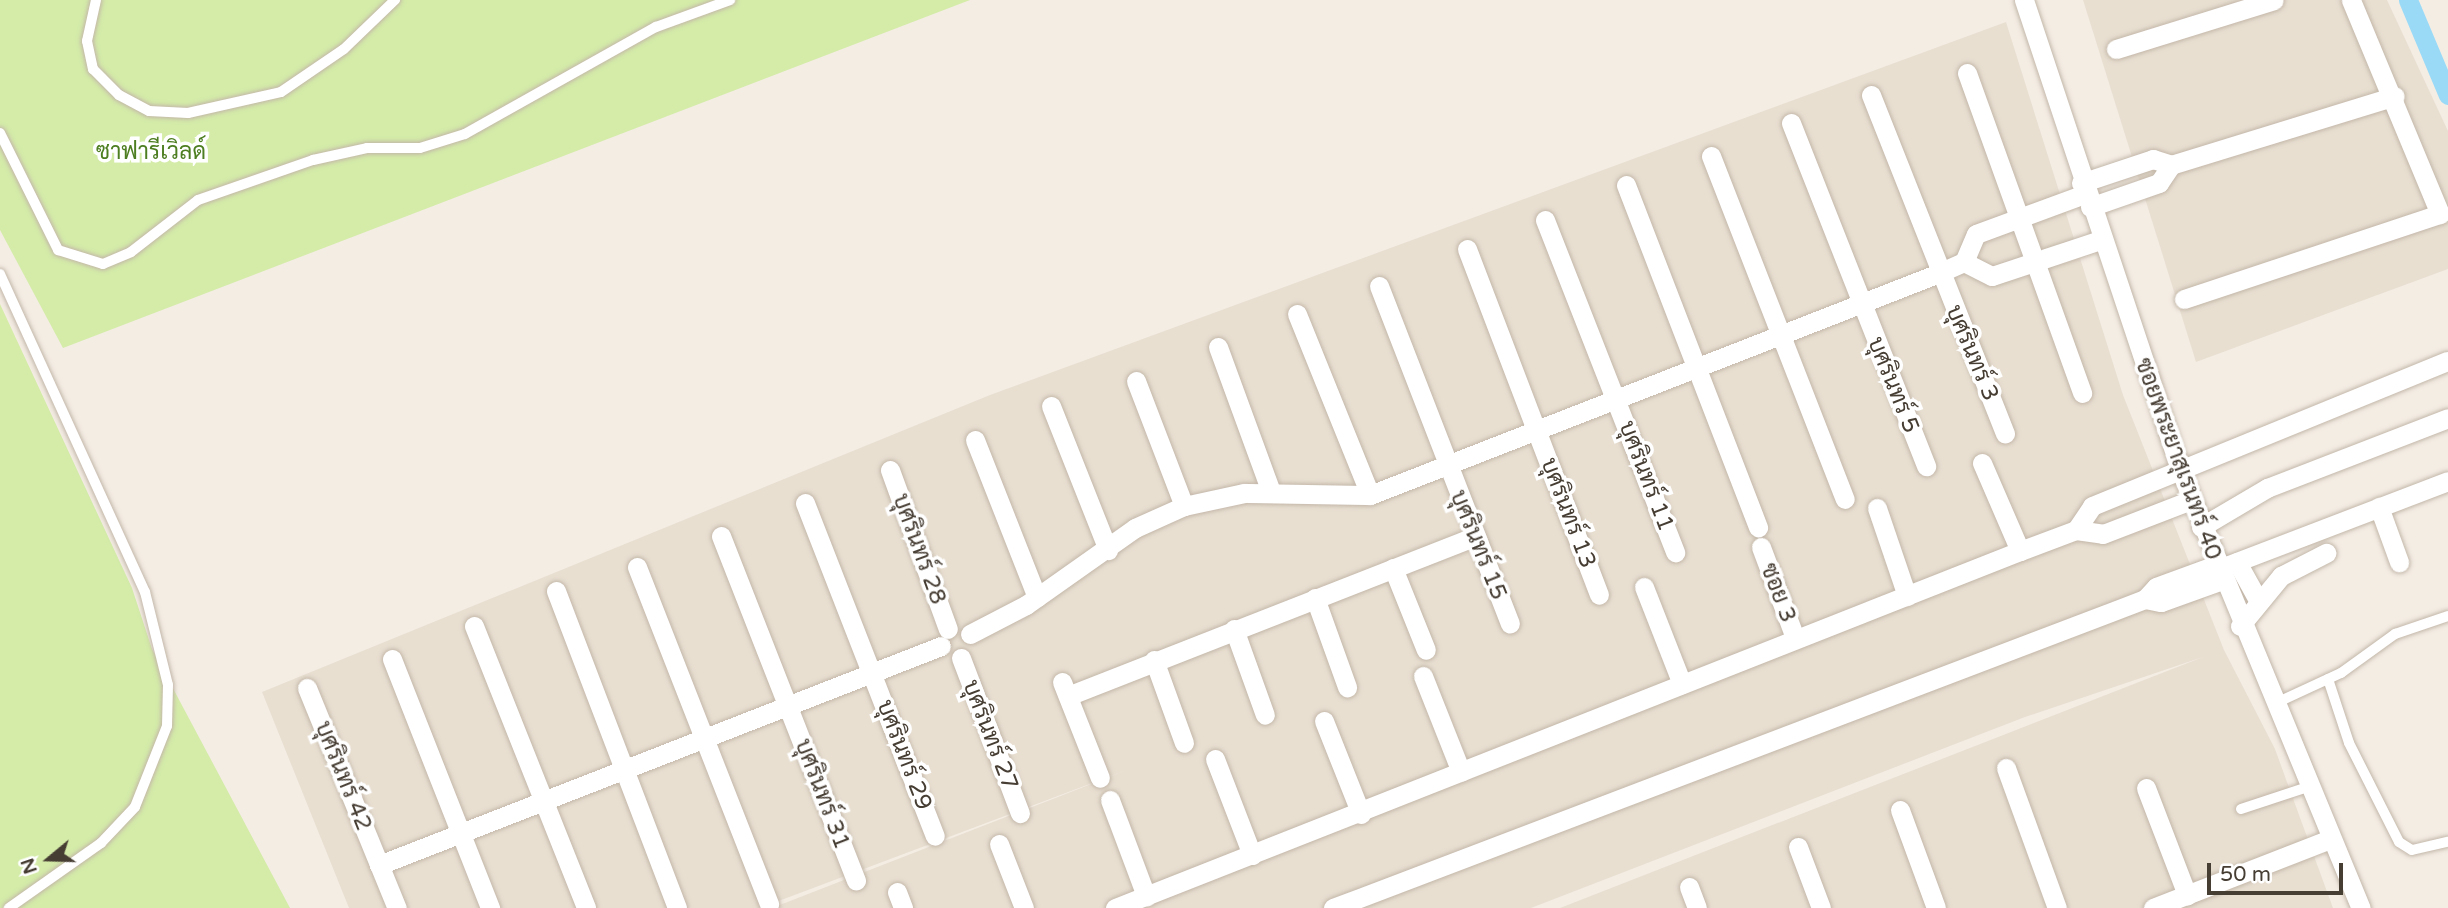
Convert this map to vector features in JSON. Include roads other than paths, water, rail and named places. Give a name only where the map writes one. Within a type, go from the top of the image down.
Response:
[{"type":"street","name":"ซอยพระยาสุเรนทร์ 40","points":[[2024,0],[2100,240],[2201,527],[2272,705],[2361,908]]},
{"type":"street","points":[[2116,49],[2274,0]]},
{"type":"street","points":[[2184,299],[2440,214],[2395,96],[2351,0]]},
{"type":"street","points":[[1967,73],[2082,393]]},
{"type":"street","name":"บุศรินทร์ 3","points":[[1871,96],[1939,273],[2005,433]]},
{"type":"street","points":[[379,865],[873,675],[945,637],[970,634],[1037,597],[1108,550],[1135,528],[1184,506],[1212,497],[1271,492],[1370,495],[1939,273],[1964,262],[1976,234],[2017,217],[2085,195],[2153,159],[2171,166],[2395,96]]},
{"type":"street","name":"บุศรินทร์ 5","points":[[1791,123],[1860,305],[1926,466]]},
{"type":"street","points":[[1711,156],[1845,499]]},
{"type":"street","points":[[1626,185],[1758,527]]},
{"type":"street","name":"บุศรินทร์ 11","points":[[1545,220],[1675,552]]},
{"type":"street","points":[[1964,262],[1992,275],[2100,240]]},
{"type":"street","name":"บุศรินทร์ 13","points":[[1467,249],[1599,594]]},
{"type":"street","name":"บุศรินทร์ 15","points":[[1378,286],[1474,537],[1510,623]]},
{"type":"street","points":[[1297,314],[1370,495]]},
{"type":"street","points":[[1218,346],[1271,492]]},
{"type":"street","points":[[2076,530],[2092,506],[2179,467],[2448,361]]},
{"type":"street","points":[[1136,381],[1184,506]]},
{"type":"street","points":[[1051,407],[1108,550]]},
{"type":"street","points":[[2201,527],[2267,488],[2448,418]]},
{"type":"street","points":[[975,440],[1037,597]]},
{"type":"street","points":[[1982,463],[2020,551]]},
{"type":"street","name":"บุศรินทร์ 28","points":[[890,470],[945,637]]},
{"type":"street","points":[[1333,908],[2145,599],[2156,587],[2219,571],[2448,481]]},
{"type":"street","points":[[1115,908],[1361,814],[1795,638],[2020,551],[2076,530],[2103,534],[2191,500]]},
{"type":"street","name":"บุศรินทร์ 29","points":[[805,503],[935,836]]},
{"type":"street","points":[[2379,507],[2399,562]]},
{"type":"street","points":[[1877,508],[1907,596]]},
{"type":"street","name":"บุศรินทร์ 31","points":[[721,536],[856,881]]},
{"type":"street","points":[[1100,778],[1065,689],[1154,660],[1474,537]]},
{"type":"street","name":"ซอย 3","points":[[1761,547],[1795,638]]},
{"type":"street","points":[[2240,626],[2258,600],[2281,576],[2326,553]]},
{"type":"street","points":[[2237,562],[2258,600]]},
{"type":"street","points":[[637,566],[709,739],[769,905]]},
{"type":"street","points":[[1393,568],[1426,650]]},
{"type":"street","points":[[1644,587],[1682,684]]},
{"type":"street","points":[[556,591],[677,908]]},
{"type":"street","points":[[1315,598],[1347,687]]},
{"type":"street","points":[[474,626],[586,908]]},
{"type":"street","points":[[1234,629],[1265,715]]},
{"type":"street","points":[[945,637],[948,656],[961,657],[971,650],[970,634]]},
{"type":"street","name":"บุศรินทร์ 27","points":[[961,657],[1020,813]]},
{"type":"street","points":[[393,659],[490,908]]},
{"type":"street","points":[[1154,660],[1184,743]]},
{"type":"street","points":[[1423,676],[1461,772]]},
{"type":"street","name":"บุศรินทร์ 42","points":[[307,688],[397,908]]},
{"type":"street","points":[[1324,721],[1361,814]]},
{"type":"street","points":[[1215,759],[1252,855]]},
{"type":"street","points":[[2006,768],[2057,908]]},
{"type":"street","points":[[2146,788],[2186,895]]},
{"type":"street","points":[[1110,800],[1146,896]]},
{"type":"street","points":[[1900,810],[1936,908]]},
{"type":"street","points":[[2153,908],[2330,839]]},
{"type":"street","points":[[999,844],[1024,908]]},
{"type":"street","points":[[1798,847],[1821,908]]},
{"type":"street","points":[[1689,887],[1697,908]]},
{"type":"lane","points":[[96,0],[87,41],[93,69],[119,95],[149,111],[188,113],[281,92],[344,49],[395,0]]},
{"type":"lane","points":[[0,133],[58,250],[78,261],[103,264],[131,252],[198,200],[313,160],[367,148],[420,148],[465,134],[656,27],[730,0]]},
{"type":"lane","points":[[0,274],[145,592],[168,685],[164,737],[135,807],[101,844],[9,908]]},
{"type":"lane","points":[[2272,705],[2328,679],[2395,634],[2448,616]]},
{"type":"lane","points":[[2328,679],[2349,743],[2399,842],[2413,850],[2448,842]]},
{"type":"lane","points":[[2241,809],[2308,787]]},
{"type":"waterway","points":[[2408,0],[2448,95]]},
{"type":"park label","name":"ซาฟารีเวิลด์","points":[[151,152]]}]
